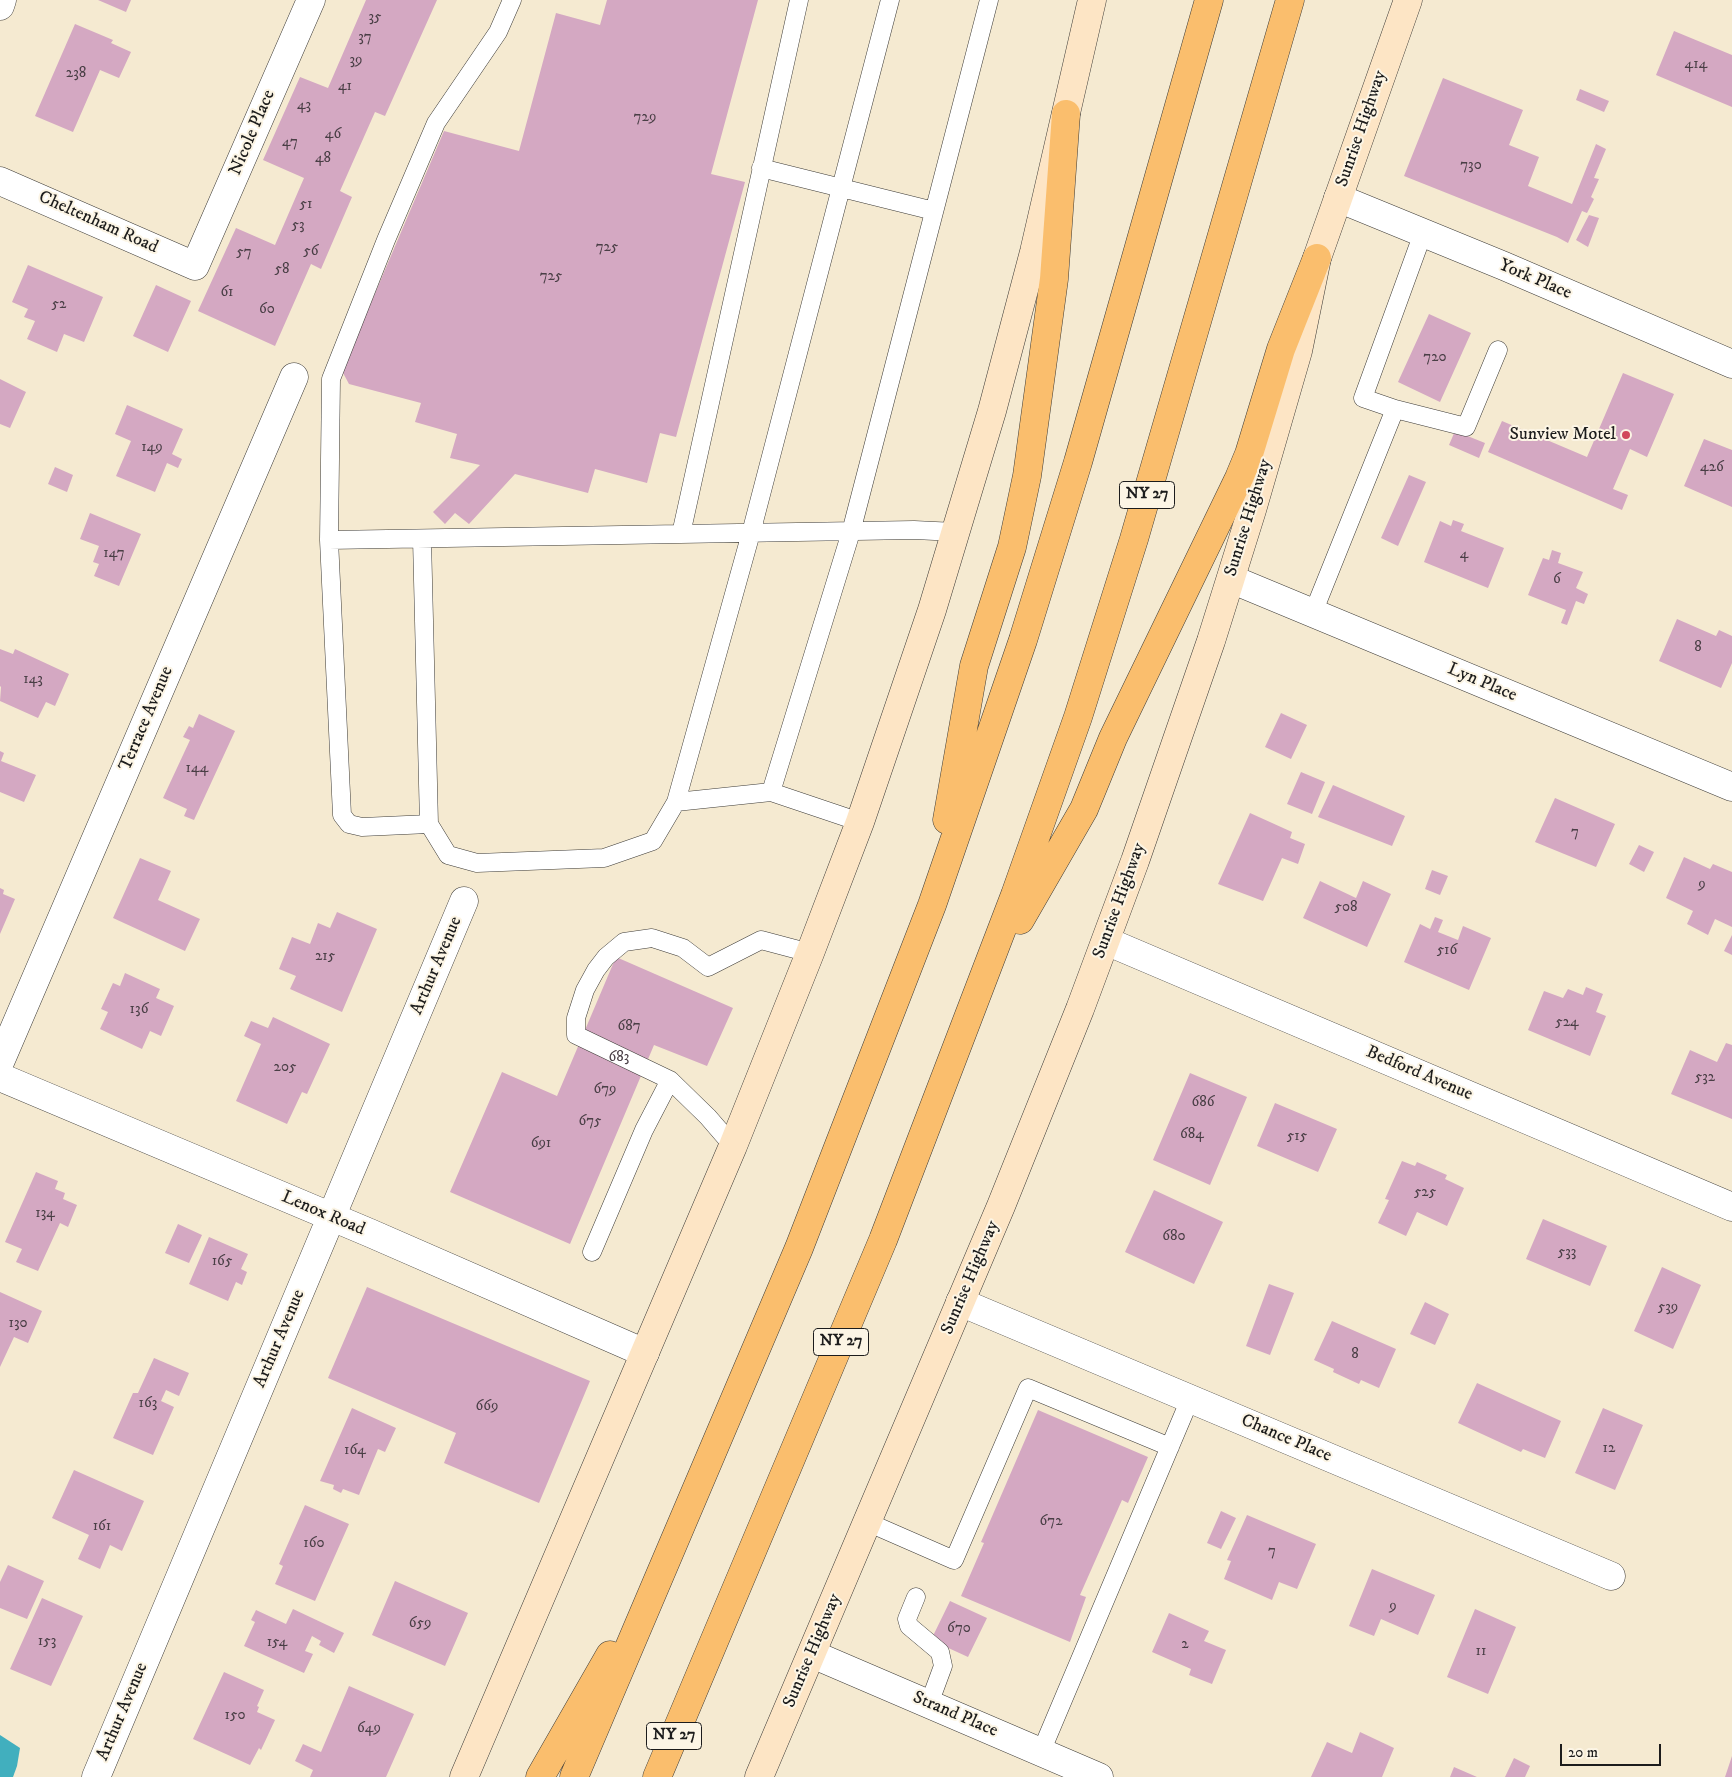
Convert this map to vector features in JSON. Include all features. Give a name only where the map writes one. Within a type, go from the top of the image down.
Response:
[{"type":"highway","points":[[574,1777],[799,1248],[932,905],[1023,640],[1075,470],[1209,0]]},
{"type":"highway","name":"NY 27","points":[[657,1777],[884,1240],[983,984],[1078,717],[1134,539],[1290,0]]},
{"type":"highway","points":[[932,905],[974,666],[1012,547],[1027,476],[1054,279],[1066,114]]},
{"type":"highway","points":[[983,984],[1084,809],[1113,738],[1240,478],[1281,349],[1317,258]]},
{"type":"highway","points":[[540,1777],[672,1545]]},
{"type":"highway","points":[[667,1777],[691,1696]]},
{"type":"main road","points":[[464,1777],[733,1146],[860,822],[914,664],[956,532],[1014,329],[1034,252],[1092,0]]},
{"type":"main road","name":"Sunrise Highway","points":[[760,1777],[1042,1106],[1106,941],[1162,787],[1231,579],[1298,352],[1317,258],[1408,0]]},
{"type":"street","points":[[0,6],[2,0]]},
{"type":"street","name":"Nicole Place","points":[[195,266],[311,0]]},
{"type":"street","name":"Cheltenham Road","points":[[0,181],[195,266]]},
{"type":"street","name":"York Place","points":[[1338,198],[1732,364]]},
{"type":"street","name":"Terrace Avenue","points":[[0,1062],[294,377]]},
{"type":"street","name":"Lyn Place","points":[[1231,579],[1732,787]]},
{"type":"street","name":"Arthur Avenue","points":[[96,1777],[464,901]]},
{"type":"street","name":"Bedford Avenue","points":[[1106,941],[1732,1208]]},
{"type":"street","name":"Lenox Road","points":[[0,1076],[331,1217],[645,1354]]},
{"type":"street","name":"Chance Place","points":[[960,1302],[1611,1576]]},
{"type":"street","name":"Strand Place","points":[[812,1654],[1099,1777]]},
{"type":"lane","points":[[428,824],[362,827],[349,824],[342,815],[329,540],[331,378],[386,240],[436,123],[498,32],[512,0]]},
{"type":"lane","points":[[681,534],[798,0]]},
{"type":"lane","points":[[422,539],[428,824],[448,855],[476,863],[604,858],[653,841],[676,802],[751,534],[890,0]]},
{"type":"lane","points":[[771,792],[851,532],[989,0]]},
{"type":"lane","points":[[762,168],[934,211]]},
{"type":"lane","points":[[1423,233],[1363,398],[1395,409],[1466,427],[1498,350]]},
{"type":"lane","points":[[1313,613],[1395,409]]},
{"type":"lane","points":[[329,540],[914,530],[956,532]]},
{"type":"lane","points":[[676,802],[771,792],[860,822]]},
{"type":"lane","points":[[733,1146],[708,1117],[670,1080],[576,1036],[576,1018],[585,990],[606,957],[624,942],[652,938],[683,948],[708,967],[761,940],[810,953]]},
{"type":"lane","points":[[592,1252],[644,1130],[670,1080]]},
{"type":"lane","points":[[867,1522],[954,1560],[1028,1388],[1170,1447]]},
{"type":"lane","points":[[1041,1752],[1190,1399]]},
{"type":"lane","points":[[916,1597],[907,1619],[909,1626],[940,1652],[943,1666],[929,1704]]},
{"type":"water","points":[[0,1735],[20,1748],[13,1777],[0,1777]]},
{"type":"building","points":[[98,0],[131,0],[126,12]]},
{"type":"building","points":[[366,0],[437,0],[385,116],[375,112],[340,191],[352,197],[321,269],[311,264],[275,346],[198,311],[236,228],[275,245],[304,178],[263,160],[300,77],[328,88]]},
{"type":"building","points":[[607,0],[758,0],[711,174],[745,182],[676,437],[660,433],[647,483],[595,469],[588,493],[515,474],[469,524],[455,513],[445,524],[433,512],[480,465],[450,458],[457,434],[415,422],[421,403],[349,384],[342,371],[444,131],[519,151],[556,13],[600,25]]},
{"type":"building","points":[[75,24],[113,40],[111,43],[131,52],[119,78],[100,70],[73,132],[35,116]]},
{"type":"building","points":[[1674,31],[1732,55],[1732,107],[1656,75]]},
{"type":"building","points":[[1443,78],[1523,110],[1509,145],[1539,157],[1528,186],[1572,204],[1596,144],[1606,149],[1594,178],[1599,179],[1591,197],[1594,199],[1587,213],[1582,211],[1568,243],[1404,176]]},
{"type":"building","points":[[1580,89],[1609,101],[1604,112],[1576,100]]},
{"type":"building","points":[[1589,215],[1599,218],[1588,247],[1576,240]]},
{"type":"building","points":[[28,265],[103,297],[84,342],[64,334],[57,352],[27,339],[35,321],[24,317],[28,309],[12,302]]},
{"type":"building","points":[[156,285],[191,301],[168,352],[133,336]]},
{"type":"building","points":[[1429,314],[1471,333],[1440,402],[1398,382]]},
{"type":"building","name":"Sunview Motel","points":[[1623,373],[1674,394],[1647,457],[1630,449],[1613,489],[1628,495],[1622,510],[1488,452],[1502,421],[1587,457]]},
{"type":"building","points":[[0,379],[26,392],[10,428],[0,424]]},
{"type":"building","points":[[127,405],[183,429],[172,454],[182,459],[178,468],[167,463],[155,492],[116,476],[131,441],[115,434]]},
{"type":"building","points":[[1455,431],[1485,443],[1479,458],[1449,445]]},
{"type":"building","points":[[1704,439],[1732,450],[1732,507],[1684,486]]},
{"type":"building","points":[[55,467],[73,475],[67,492],[48,484]]},
{"type":"building","points":[[1409,475],[1426,482],[1398,546],[1381,538]]},
{"type":"building","points":[[90,513],[141,534],[119,586],[94,576],[99,564],[93,562],[99,546],[80,539]]},
{"type":"building","points":[[1453,520],[1464,524],[1461,531],[1504,548],[1488,588],[1424,562],[1440,521],[1451,526]]},
{"type":"building","points":[[1552,550],[1561,553],[1558,563],[1583,572],[1576,588],[1588,594],[1584,604],[1576,601],[1567,625],[1561,623],[1566,610],[1528,595],[1543,558],[1549,560]]},
{"type":"building","points":[[1677,619],[1716,636],[1719,630],[1732,636],[1732,663],[1721,688],[1659,661]]},
{"type":"building","points":[[0,649],[13,654],[15,649],[69,674],[55,706],[46,702],[38,718],[0,701]]},
{"type":"building","points":[[1281,713],[1307,725],[1291,759],[1265,747]]},
{"type":"building","points":[[199,714],[235,731],[194,820],[184,816],[187,809],[163,798],[190,740],[183,737],[189,726],[193,728]]},
{"type":"building","points":[[0,751],[4,753],[1,761],[36,775],[24,802],[0,792]]},
{"type":"building","points":[[1301,772],[1325,782],[1312,814],[1287,804]]},
{"type":"building","points":[[1333,785],[1405,816],[1392,846],[1318,817]]},
{"type":"building","points":[[1555,798],[1615,824],[1596,867],[1535,842]]},
{"type":"building","points":[[1250,813],[1292,832],[1290,838],[1305,844],[1298,864],[1282,858],[1263,901],[1218,884]]},
{"type":"building","points":[[1639,845],[1654,852],[1644,872],[1629,864]]},
{"type":"building","points":[[1684,857],[1710,869],[1713,864],[1732,872],[1732,927],[1715,919],[1708,935],[1687,924],[1693,911],[1666,898]]},
{"type":"building","points":[[140,858],[171,871],[158,900],[200,919],[185,951],[113,918]]},
{"type":"building","points":[[1432,870],[1448,876],[1440,895],[1425,889]]},
{"type":"building","points":[[1320,881],[1356,898],[1363,881],[1391,894],[1367,947],[1303,918]]},
{"type":"building","points":[[0,888],[4,890],[3,894],[15,899],[0,934]]},
{"type":"building","points":[[337,912],[377,929],[342,1012],[290,989],[296,976],[279,969],[292,937],[310,944],[318,923],[330,928]]},
{"type":"building","points":[[1435,917],[1443,920],[1438,932],[1458,940],[1463,926],[1491,938],[1469,990],[1404,962],[1420,924],[1430,929]]},
{"type":"building","points":[[1732,935],[1732,955],[1724,951]]},
{"type":"building","points":[[616,957],[733,1008],[707,1066],[654,1045],[570,1244],[450,1192],[502,1072],[557,1096]]},
{"type":"building","points":[[125,973],[160,989],[156,998],[174,1006],[161,1036],[150,1031],[142,1049],[100,1029],[108,1012],[101,1009],[113,983],[120,986]]},
{"type":"building","points":[[1586,987],[1603,994],[1596,1012],[1606,1016],[1590,1056],[1528,1030],[1544,991],[1563,998],[1568,989],[1583,995]]},
{"type":"building","points":[[273,1017],[330,1044],[307,1094],[302,1092],[287,1124],[236,1101],[261,1044],[244,1036],[251,1021],[268,1028]]},
{"type":"building","points":[[1726,1043],[1732,1045],[1732,1119],[1671,1094],[1690,1050],[1717,1062]]},
{"type":"building","points":[[1190,1073],[1247,1097],[1210,1185],[1153,1160]]},
{"type":"building","points":[[1275,1103],[1337,1129],[1318,1172],[1257,1146]]},
{"type":"building","points":[[1402,1161],[1415,1166],[1417,1162],[1447,1175],[1445,1179],[1464,1188],[1447,1226],[1417,1212],[1406,1236],[1378,1223],[1389,1200],[1385,1199]]},
{"type":"building","points":[[36,1172],[58,1181],[55,1189],[65,1193],[63,1199],[77,1205],[68,1227],[60,1223],[38,1271],[16,1262],[22,1249],[5,1242]]},
{"type":"building","points":[[1154,1190],[1223,1222],[1194,1284],[1125,1252]]},
{"type":"building","points":[[1543,1219],[1607,1246],[1590,1286],[1526,1259]]},
{"type":"building","points":[[178,1224],[202,1235],[189,1263],[165,1253]]},
{"type":"building","points":[[209,1237],[248,1254],[241,1269],[247,1272],[242,1285],[236,1282],[228,1301],[189,1284]]},
{"type":"building","points":[[1662,1267],[1701,1285],[1673,1349],[1634,1331]]},
{"type":"building","points":[[1269,1284],[1294,1293],[1270,1355],[1246,1346]]},
{"type":"building","points":[[367,1287],[590,1381],[539,1503],[444,1463],[456,1433],[328,1378]]},
{"type":"building","points":[[0,1292],[42,1311],[28,1343],[14,1337],[0,1367]]},
{"type":"building","points":[[1425,1302],[1449,1314],[1435,1345],[1410,1334]]},
{"type":"building","points":[[1332,1321],[1396,1349],[1379,1388],[1361,1380],[1359,1384],[1333,1372],[1334,1369],[1314,1360]]},
{"type":"building","points":[[154,1358],[189,1373],[179,1396],[166,1390],[161,1401],[174,1407],[153,1455],[113,1438],[133,1393],[138,1393]]},
{"type":"building","points":[[1477,1383],[1561,1421],[1545,1458],[1523,1449],[1521,1452],[1458,1423]]},
{"type":"building","points":[[352,1408],[396,1428],[385,1452],[378,1449],[359,1495],[343,1489],[341,1493],[333,1489],[334,1485],[320,1481]]},
{"type":"building","points":[[1603,1408],[1643,1425],[1615,1490],[1575,1473]]},
{"type":"building","points":[[1038,1410],[1148,1457],[1128,1503],[1122,1500],[1080,1595],[1086,1597],[1070,1642],[961,1596],[984,1543],[981,1542]]},
{"type":"building","points":[[74,1470],[144,1501],[122,1551],[110,1545],[100,1569],[78,1559],[89,1535],[52,1518]]},
{"type":"building","points":[[305,1505],[349,1524],[315,1601],[275,1584],[283,1566],[279,1564]]},
{"type":"building","points":[[1221,1511],[1236,1518],[1221,1549],[1207,1543]]},
{"type":"building","points":[[1247,1515],[1316,1544],[1297,1589],[1279,1582],[1272,1600],[1224,1579],[1231,1561],[1227,1560]]},
{"type":"building","points":[[8,1565],[44,1581],[27,1619],[0,1608],[0,1582]]},
{"type":"building","points":[[1372,1569],[1435,1595],[1418,1635],[1381,1619],[1374,1636],[1349,1626]]},
{"type":"building","points":[[395,1581],[468,1613],[445,1666],[372,1635]]},
{"type":"building","points":[[42,1598],[83,1616],[51,1686],[10,1669]]},
{"type":"building","points":[[950,1601],[987,1618],[968,1657],[931,1640]]},
{"type":"building","points":[[293,1609],[344,1633],[334,1653],[319,1645],[321,1641],[312,1636],[305,1651],[313,1654],[304,1673],[244,1646],[255,1622],[251,1620],[256,1610],[286,1624]]},
{"type":"building","points":[[1475,1609],[1516,1627],[1488,1694],[1447,1677]]},
{"type":"building","points":[[1169,1613],[1209,1631],[1204,1641],[1226,1650],[1212,1684],[1189,1675],[1191,1669],[1152,1652]]},
{"type":"building","points":[[224,1672],[264,1690],[257,1706],[259,1707],[257,1712],[275,1720],[261,1750],[259,1748],[250,1765],[193,1739]]},
{"type":"building","points":[[349,1686],[414,1714],[386,1777],[310,1777],[313,1770],[295,1761],[303,1744],[321,1752]]},
{"type":"building","points":[[1360,1732],[1394,1748],[1382,1777],[1311,1777],[1327,1742],[1352,1753]]},
{"type":"building","points":[[1732,1756],[1732,1777],[1725,1777]]},
{"type":"building","points":[[1514,1758],[1530,1766],[1525,1777],[1505,1777]]},
{"type":"building","points":[[1454,1767],[1477,1777],[1450,1777]]},
{"type":"place","name":"Sunview Motel","points":[[1626,435]]}]
